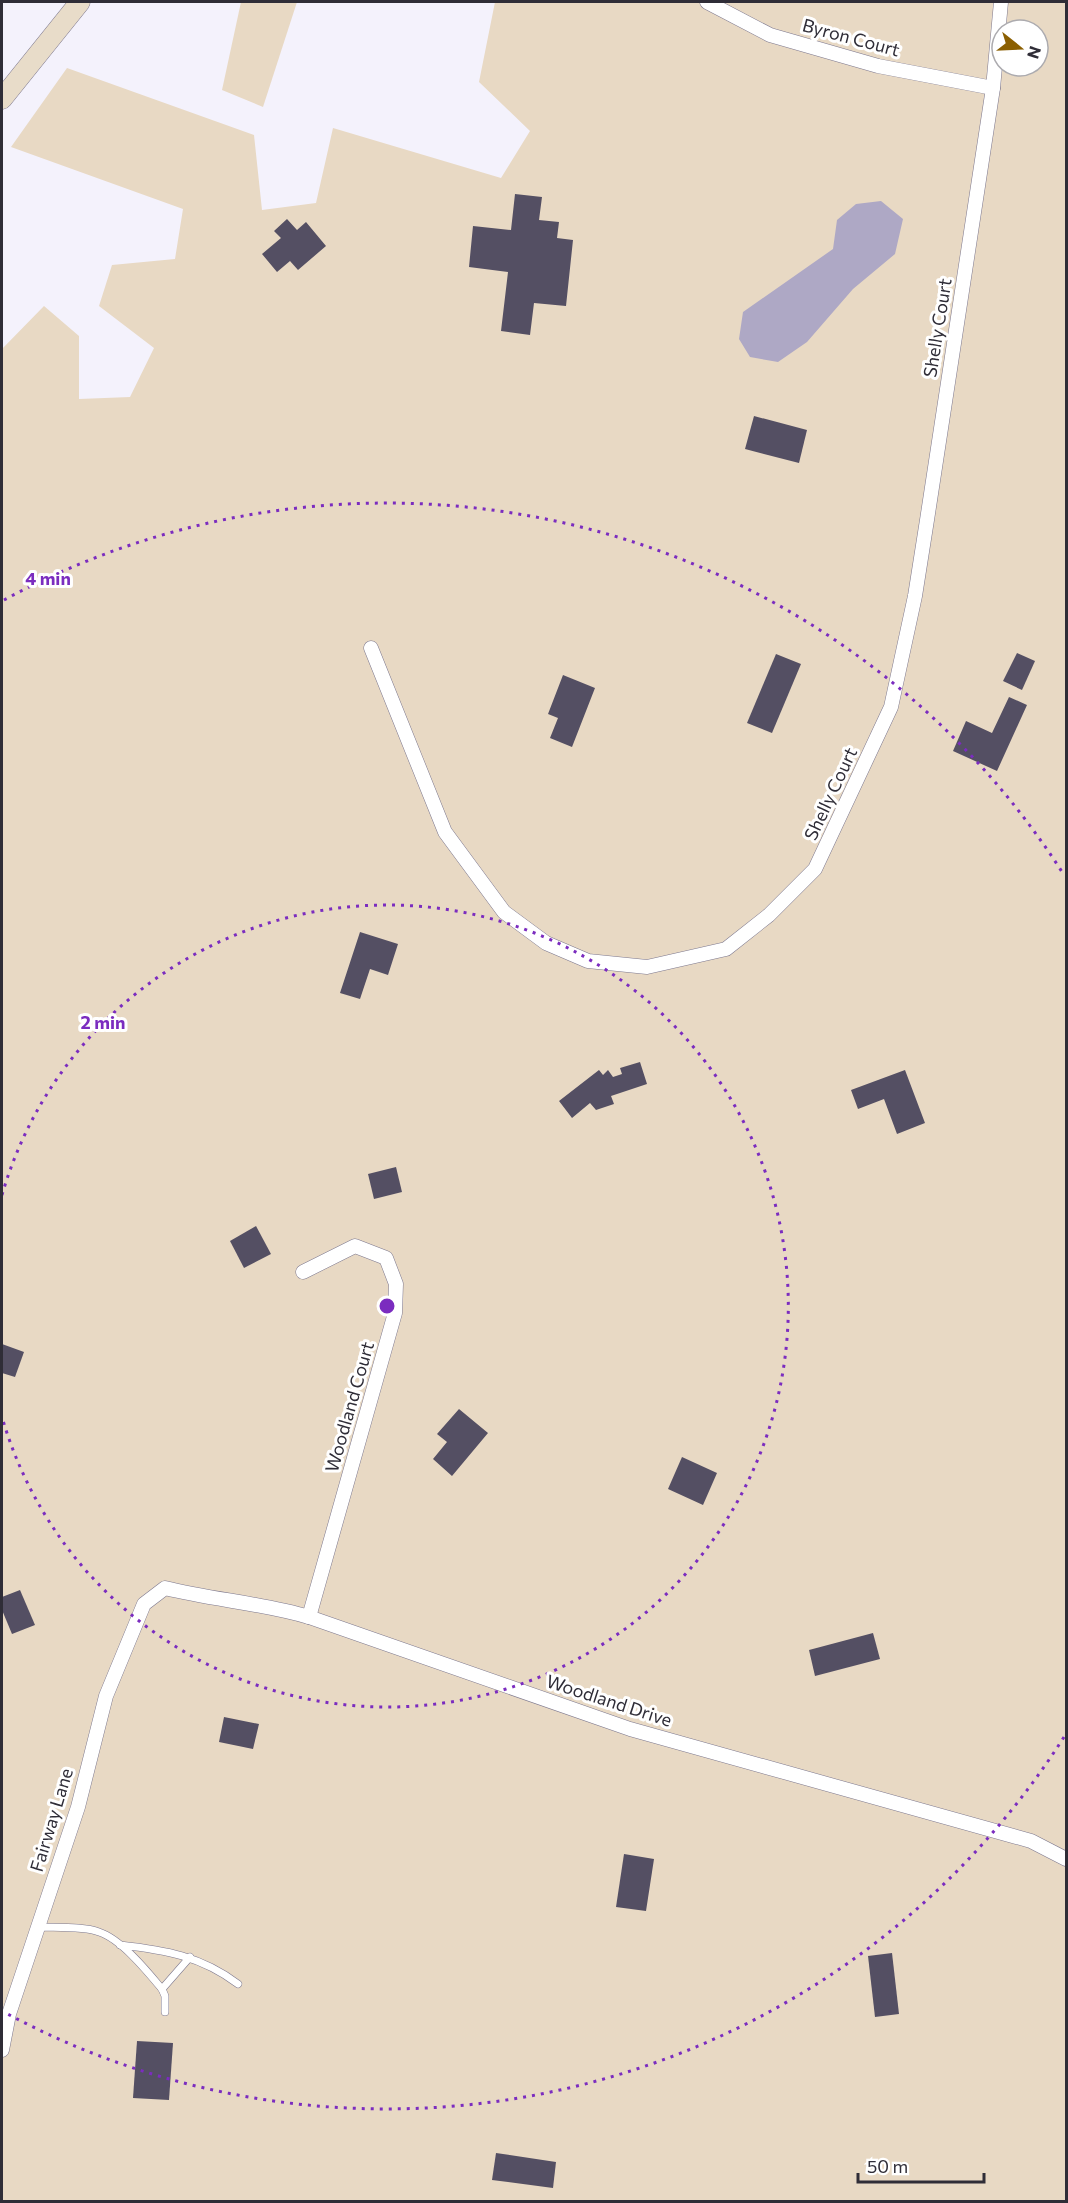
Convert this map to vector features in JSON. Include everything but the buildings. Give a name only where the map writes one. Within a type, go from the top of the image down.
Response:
[{"type":"street","points":[[2,99],[80,2]]},
{"type":"street","name":"Byron Court","points":[[707,2],[781,38],[878,66],[993,88]]},
{"type":"street","name":"Shelly Court","points":[[371,648],[445,832],[504,912],[546,943],[588,961],[647,967],[726,949],[769,915],[815,869],[891,707],[915,596],[993,88],[1001,2]]},
{"type":"street","name":"Woodland Court","points":[[303,1272],[355,1246],[386,1258],[396,1284],[395,1313],[309,1617]]},
{"type":"street","name":"Woodland Drive","points":[[144,1604],[165,1588],[204,1597],[282,1609],[630,1729],[1031,1841],[1066,1859]]},
{"type":"street","name":"Fairway Lane","points":[[2,2050],[9,2014],[78,1807],[106,1696],[144,1604]]},
{"type":"lane","points":[[37,1927],[92,1930],[106,1935],[120,1945],[162,1989],[165,1995],[165,2012]]},
{"type":"lane","points":[[120,1945],[190,1957],[224,1973],[238,1984]]},
{"type":"lane","points":[[162,1989],[190,1957]]},
{"type":"shaded area","points":[[241,2],[297,2],[263,107],[222,90]]},
{"type":"shaded area","points":[[495,2],[1066,2],[1066,2201],[2,2201],[2,349],[44,306],[79,336],[79,399],[130,397],[154,348],[99,306],[112,265],[175,259],[183,209],[11,147],[67,68],[254,135],[262,210],[316,203],[333,128],[501,178],[530,131],[479,82]]},
{"type":"shaded area","points":[[881,201],[903,219],[895,254],[853,289],[807,342],[778,362],[750,357],[739,339],[743,312],[833,249],[837,220],[856,204]]}]
